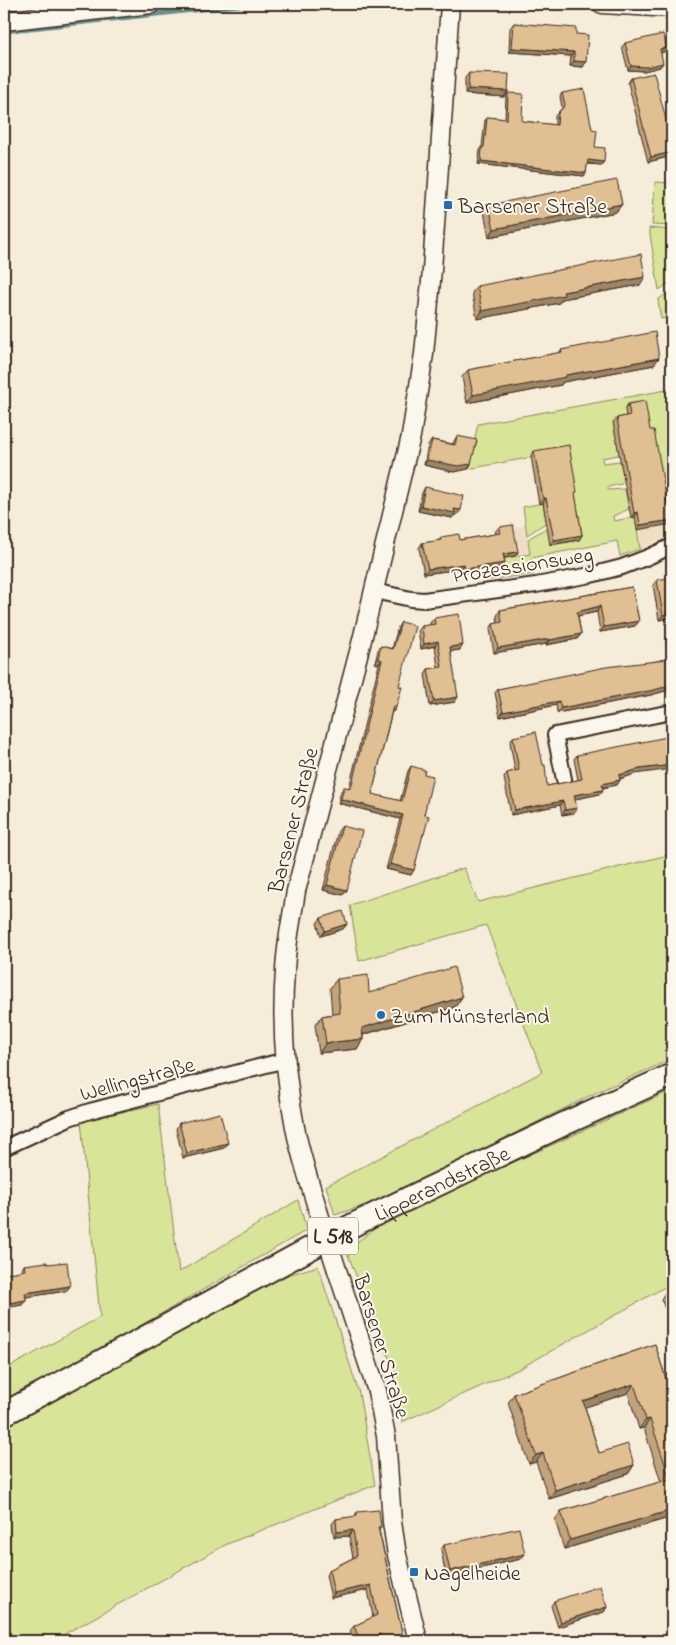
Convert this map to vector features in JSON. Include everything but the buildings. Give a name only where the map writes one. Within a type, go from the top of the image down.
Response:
[{"type":"main road","name":"Lipperandstraße","points":[[4,1414],[355,1224],[566,1123],[672,1076]]},
{"type":"street","points":[[4,21],[151,4]]},
{"type":"street","name":"Barsener Straße","points":[[418,1641],[392,1522],[386,1436],[376,1391],[302,1159],[295,1126],[285,1060],[284,970],[290,925],[299,882],[408,454],[424,354],[432,270],[450,4]]},
{"type":"street","points":[[602,4],[672,8]]},
{"type":"street","name":"Prozessionsweg","points":[[374,591],[424,600],[536,585],[622,567],[648,558],[672,546]]},
{"type":"street","points":[[564,779],[556,735],[672,712]]},
{"type":"street","name":"Wellingstraße","points":[[4,1148],[53,1124],[83,1113],[285,1060]]},
{"type":"shaded area","points":[[671,524],[672,535],[640,549],[637,530]]},
{"type":"shaded area","points":[[526,526],[530,555],[515,556],[510,528]]},
{"type":"green space","points":[[655,182],[672,183],[672,226],[652,225]]},
{"type":"green space","points":[[649,228],[672,230],[672,281],[659,290]]},
{"type":"green space","points":[[672,289],[672,317],[661,319],[658,300]]},
{"type":"green space","points":[[672,389],[672,510],[665,511],[627,420],[619,455],[602,458],[603,463],[620,461],[625,483],[608,487],[608,490],[625,489],[629,509],[613,516],[614,521],[635,517],[640,549],[620,556],[617,541],[531,558],[534,574],[487,580],[485,570],[501,567],[500,559],[530,554],[528,539],[548,527],[565,451],[468,469],[478,424]]},
{"type":"green space","points":[[543,503],[547,522],[527,535],[523,507]]},
{"type":"green space","points":[[672,854],[672,1059],[597,1092],[380,1200],[335,1215],[326,1186],[542,1072],[486,925],[359,961],[350,905],[464,868],[478,902]]},
{"type":"green space","points":[[672,1090],[672,1283],[519,1369],[402,1422],[394,1370],[346,1250],[387,1220]]},
{"type":"green space","points":[[158,1104],[179,1272],[298,1200],[307,1230],[4,1404],[4,1370],[100,1317],[81,1121]]},
{"type":"green space","points":[[318,1266],[359,1393],[375,1485],[227,1544],[52,1641],[4,1641],[4,1428],[268,1281]]},
{"type":"waterway","points":[[4,31],[247,4]]},
{"type":"waterway","points":[[404,4],[416,4]]},
{"type":"place","name":"Barsener Straße","points":[[448,205]]},
{"type":"place","name":"Zum Münsterland","points":[[381,1015]]},
{"type":"place","name":"Nagelheide","points":[[414,1572]]}]
